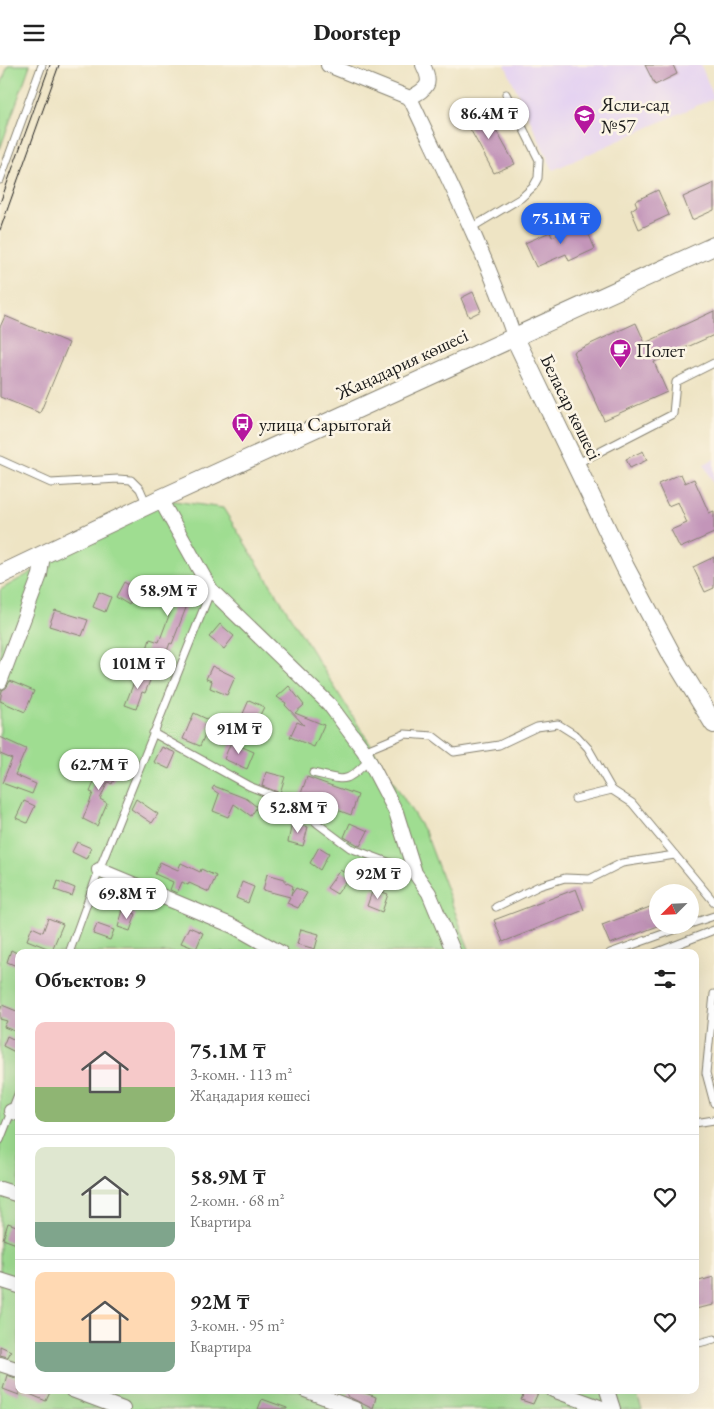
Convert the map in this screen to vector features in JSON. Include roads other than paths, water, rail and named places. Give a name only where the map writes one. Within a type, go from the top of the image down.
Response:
[{"type":"street","points":[[328,65],[410,98],[425,89],[428,83],[428,75],[423,65]]},
{"type":"street","name":"Беласар көшесі","points":[[410,98],[471,228],[501,299],[514,336],[638,592],[673,657],[714,724]]},
{"type":"street","name":"Жаңадария көшесі","points":[[0,575],[514,336],[714,246]]},
{"type":"street","points":[[154,502],[211,590],[329,704],[367,755],[396,812],[415,873],[429,893],[452,949]]},
{"type":"street","points":[[0,682],[40,575],[43,555]]},
{"type":"street","points":[[99,870],[233,926],[275,949]]},
{"type":"street","points":[[0,1189],[15,1194]]},
{"type":"street","points":[[0,1280],[15,1285]]},
{"type":"street","points":[[0,1363],[15,1369]]},
{"type":"street","points":[[83,1394],[123,1409]]},
{"type":"street","points":[[316,1394],[355,1409]]},
{"type":"street","points":[[564,1394],[606,1409]]},
{"type":"street","points":[[608,1394],[613,1409]]},
{"type":"lane","points":[[0,180],[42,65]]},
{"type":"lane","points":[[471,228],[521,198],[538,178],[539,160],[506,94]]},
{"type":"lane","points":[[576,464],[673,414],[676,382],[714,363]]},
{"type":"lane","points":[[0,460],[51,483],[118,479],[130,481],[154,502]]},
{"type":"lane","points":[[70,949],[99,870],[211,590]]},
{"type":"lane","points":[[313,773],[341,779],[352,777],[367,755],[405,734],[433,736],[454,752],[499,745],[537,727],[558,724],[577,736],[588,748],[612,790],[632,803],[714,903]]},
{"type":"lane","points":[[153,733],[249,786],[297,805],[318,824],[350,848],[415,873]]},
{"type":"lane","points":[[575,799],[612,790]]},
{"type":"lane","points":[[496,907],[539,885],[565,878],[590,879],[622,863],[675,855]]},
{"type":"lane","points":[[699,921],[714,916]]},
{"type":"lane","points":[[665,949],[714,930]]},
{"type":"lane","points":[[621,949],[664,934]]},
{"type":"lane","points":[[714,994],[706,1073],[714,1103]]},
{"type":"lane","points":[[0,1140],[15,1112]]},
{"type":"lane","points":[[699,1122],[714,1120]]},
{"type":"lane","points":[[699,1343],[714,1339]]},
{"type":"tram line","points":[[0,203],[50,65]]},
{"type":"tram line","points":[[0,230],[59,65]]},
{"type":"place","name":"Ясли-сад №57","points":[[585,134]]},
{"type":"place","name":"Полет","points":[[620,369]]},
{"type":"place","name":"улица Сарытогай","points":[[243,443]]}]
